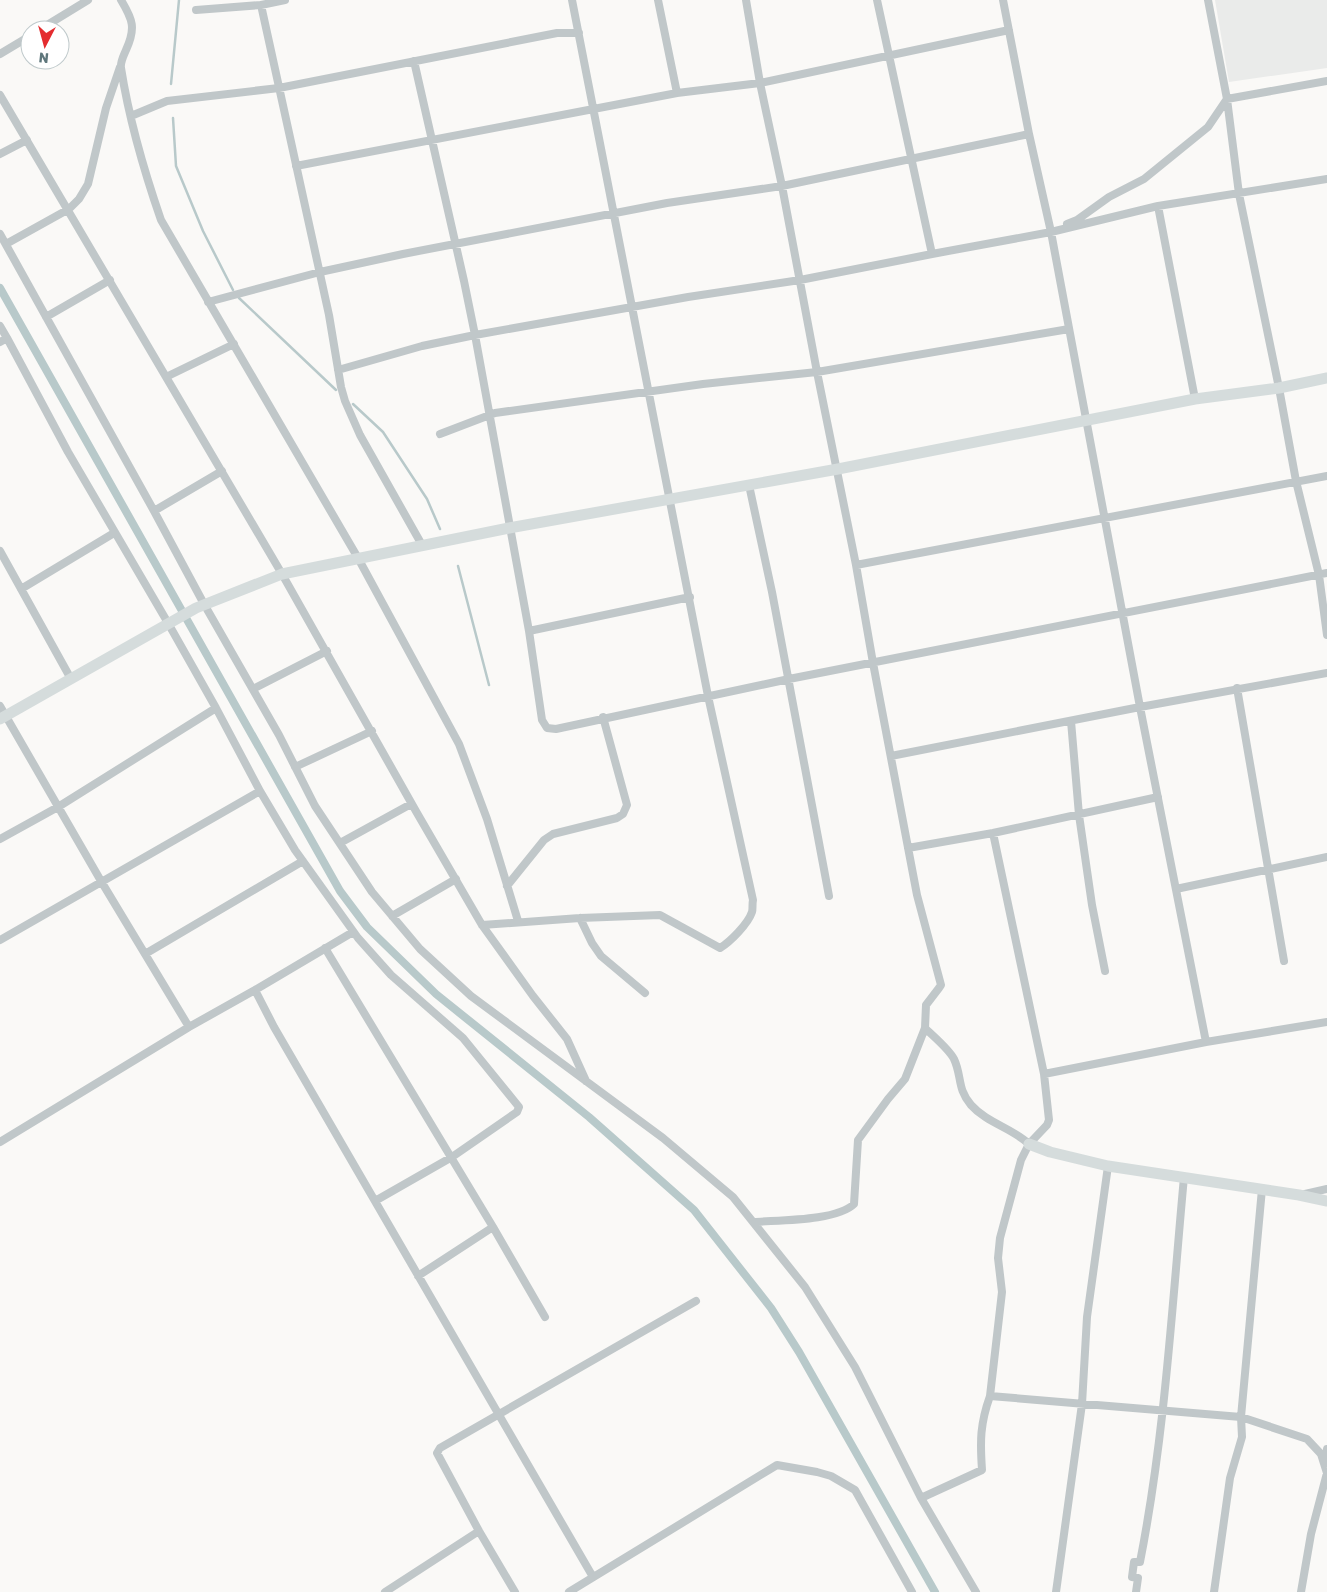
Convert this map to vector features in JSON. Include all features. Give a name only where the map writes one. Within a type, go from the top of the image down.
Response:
[{"type":"street","points":[[55,20],[88,0]]},
{"type":"street","points":[[6,244],[69,209],[80,199],[88,184],[106,108],[133,33],[133,26],[121,0]]},
{"type":"street","points":[[196,10],[261,5],[285,0]]},
{"type":"street","points":[[482,925],[518,921],[660,915],[720,948],[728,943],[748,920],[752,912],[753,900],[708,696],[572,0]]},
{"type":"street","points":[[658,0],[678,93]]},
{"type":"street","points":[[746,0],[760,83],[782,186],[816,372],[838,469],[917,895],[941,985],[926,1005],[925,1028],[905,1079],[858,1140],[854,1204],[842,1212],[821,1217],[754,1222]]},
{"type":"street","points":[[878,0],[888,55],[932,254]]},
{"type":"street","points":[[1003,0],[1088,420],[1122,614],[1206,1042]]},
{"type":"street","points":[[1208,0],[1227,99],[1239,194],[1296,481],[1318,575],[1327,635]]},
{"type":"street","points":[[261,5],[320,272],[345,401],[360,435],[422,545]]},
{"type":"street","points":[[296,166],[678,93],[760,83],[1009,30]]},
{"type":"street","points":[[131,116],[166,101],[279,88],[557,34],[579,33]]},
{"type":"street","points":[[0,54],[20,42]]},
{"type":"street","points":[[414,61],[456,244],[529,631],[542,720],[547,728],[556,729],[603,717],[789,679],[1327,574]]},
{"type":"street","points":[[120,65],[148,183],[161,220],[358,558],[459,744],[487,819],[518,921]]},
{"type":"street","points":[[1051,232],[1077,220],[1109,198],[1144,179],[1208,127],[1227,99],[1327,81]]},
{"type":"street","points":[[0,95],[69,209],[327,651],[482,925],[532,996],[567,1040],[587,1083]]},
{"type":"street","points":[[208,302],[320,272],[456,244],[667,203],[782,186],[1029,134]]},
{"type":"street","points":[[0,154],[27,140]]},
{"type":"street","points":[[338,370],[422,346],[474,335],[800,280],[1051,232],[1158,206],[1327,179]]},
{"type":"street","points":[[1158,206],[1195,400]]},
{"type":"street","points":[[0,234],[154,511],[200,606],[253,689],[316,806],[372,892],[420,949],[471,996],[670,1144],[733,1197],[805,1287],[855,1367],[922,1498],[976,1592]]},
{"type":"street","points":[[46,317],[110,280]]},
{"type":"street","points":[[0,326],[3,340],[114,533],[172,621],[260,791],[303,861],[353,932],[392,975],[463,1038],[519,1107],[517,1112],[452,1156],[374,1202]]},
{"type":"street","points":[[440,434],[488,414],[816,372],[1069,329]]},
{"type":"street","points":[[166,377],[234,344]]},
{"type":"street","points":[[189,1027],[2,714],[71,679],[200,606],[282,574],[509,528],[838,469],[1195,400],[1279,388],[1327,378]]},
{"type":"street","points":[[154,511],[222,471]]},
{"type":"street","points":[[856,565],[1327,476]]},
{"type":"street","points":[[749,485],[789,679],[829,896]]},
{"type":"street","points":[[21,589],[114,533]]},
{"type":"street","points":[[0,550],[71,679]]},
{"type":"street","points":[[529,631],[690,597]]},
{"type":"street","points":[[253,689],[327,651]]},
{"type":"street","points":[[891,756],[1236,688],[1327,673]]},
{"type":"street","points":[[1236,688],[1284,961]]},
{"type":"street","points":[[0,839],[58,807],[216,708]]},
{"type":"street","points":[[507,886],[548,837],[553,834],[617,818],[627,806],[603,717]]},
{"type":"street","points":[[1070,721],[1079,815],[1092,905],[1105,971]]},
{"type":"street","points":[[295,766],[372,731]]},
{"type":"street","points":[[0,940],[260,791]]},
{"type":"street","points":[[908,848],[993,833],[1158,797]]},
{"type":"street","points":[[340,843],[412,804]]},
{"type":"street","points":[[922,1498],[982,1470],[980,1438],[984,1411],[990,1396],[1002,1292],[998,1248],[1018,1170],[1029,1144],[1047,1125],[1049,1120],[1044,1074],[993,833]]},
{"type":"street","points":[[1176,889],[1327,857]]},
{"type":"street","points":[[145,954],[303,861]]},
{"type":"street","points":[[392,916],[456,879]]},
{"type":"street","points":[[580,918],[592,943],[601,956],[645,993]]},
{"type":"street","points":[[0,1142],[189,1027],[353,932]]},
{"type":"street","points":[[325,948],[452,1156],[545,1317]]},
{"type":"street","points":[[255,990],[274,1027],[374,1202],[593,1577]]},
{"type":"street","points":[[1044,1074],[1206,1042],[1327,1022]]},
{"type":"street","points":[[925,1028],[953,1057],[961,1089],[972,1107],[1021,1137],[1029,1144],[1050,1152],[1108,1166],[1262,1189],[1327,1201]]},
{"type":"street","points":[[1056,1592],[1082,1404],[1087,1318],[1108,1166]]},
{"type":"street","points":[[1136,1592],[1138,1578],[1132,1577],[1134,1562],[1140,1562],[1162,1411],[1184,1177]]},
{"type":"street","points":[[1214,1592],[1230,1478],[1242,1437],[1241,1416],[1262,1189]]},
{"type":"street","points":[[1299,1195],[1327,1189]]},
{"type":"street","points":[[418,1276],[494,1227]]},
{"type":"street","points":[[515,1592],[479,1531],[437,1453],[440,1448],[696,1301]]},
{"type":"street","points":[[990,1396],[1241,1416],[1307,1439],[1321,1454],[1326,1470]]},
{"type":"street","points":[[1301,1592],[1311,1534],[1326,1470],[1327,1448]]},
{"type":"street","points":[[569,1592],[777,1465],[831,1476],[854,1490],[912,1592]]},
{"type":"street","points":[[385,1592],[479,1531]]},
{"type":"shaded area","points":[[1215,0],[1327,0],[1327,68],[1229,82]]},
{"type":"waterway","points":[[171,84],[179,0]]},
{"type":"waterway","points":[[173,118],[176,166],[203,231],[233,290]]},
{"type":"waterway","points":[[0,288],[340,891],[367,927],[436,994],[589,1117],[694,1210],[771,1308],[799,1352],[935,1592]]},
{"type":"waterway","points":[[239,298],[336,390]]},
{"type":"waterway","points":[[353,404],[383,432],[427,499],[440,529]]},
{"type":"waterway","points":[[458,566],[489,685]]}]
